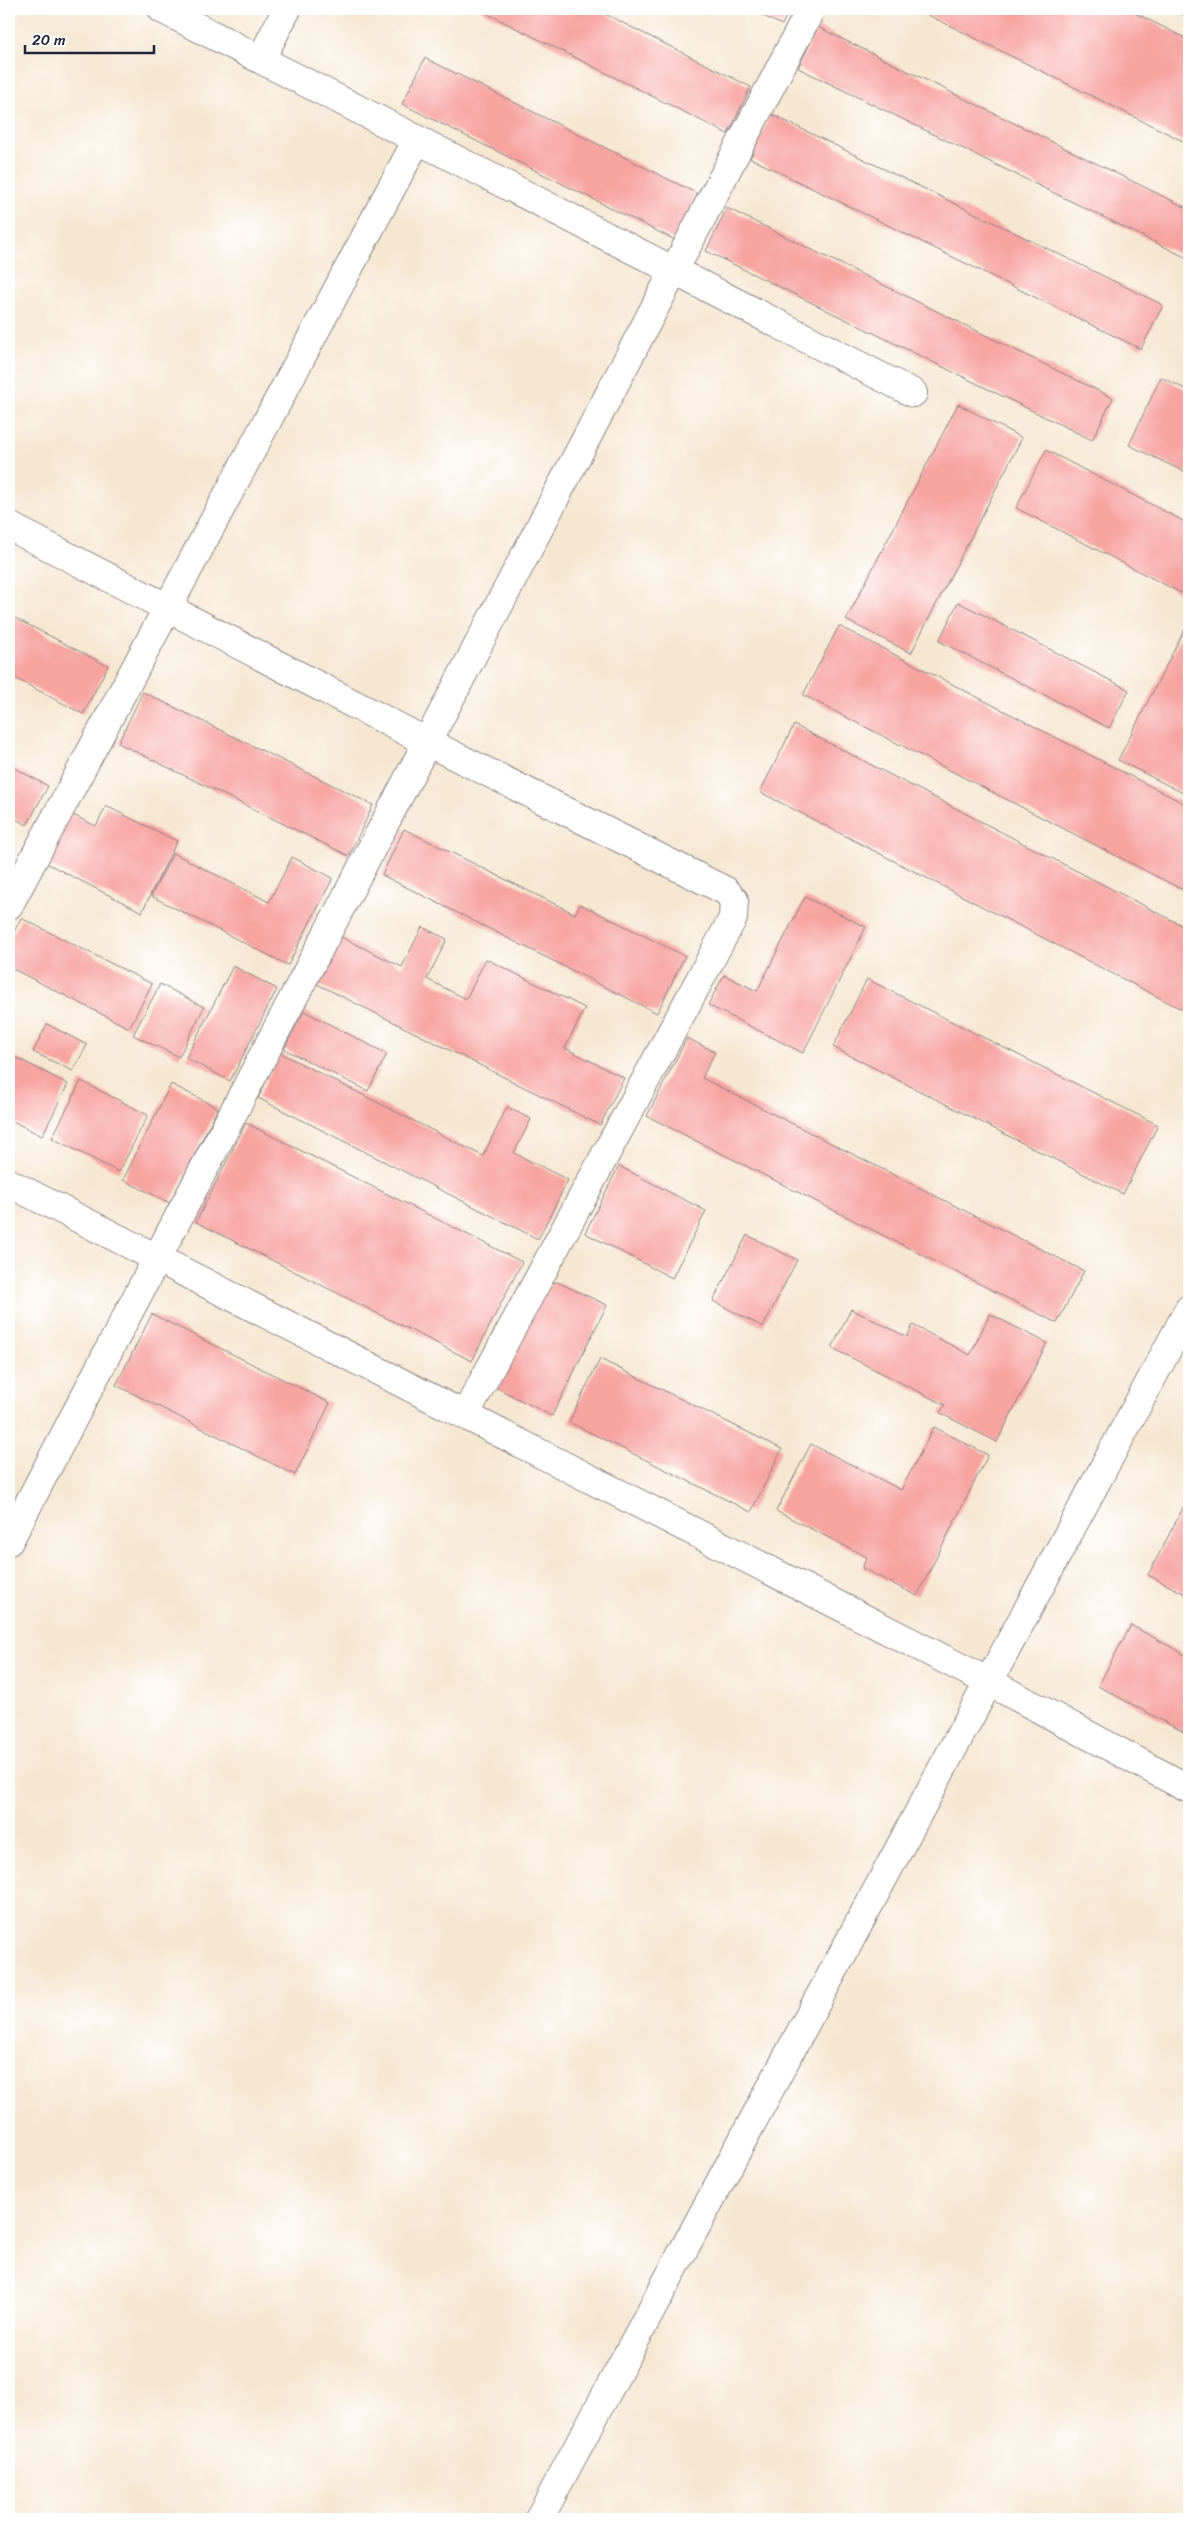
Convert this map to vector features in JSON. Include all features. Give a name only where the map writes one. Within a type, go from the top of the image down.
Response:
[{"type":"street","points":[[162,9],[913,393]]},
{"type":"street","points":[[261,60],[287,9]]},
{"type":"street","points":[[9,1541],[811,9]]},
{"type":"street","points":[[9,905],[417,140]]},
{"type":"street","points":[[9,526],[427,742],[726,892],[734,900],[733,918],[465,1415]]},
{"type":"street","points":[[9,1183],[989,1682],[1189,1789]]},
{"type":"street","points":[[539,2519],[1189,1309]]},
{"type":"building","points":[[478,9],[595,9],[751,87],[728,134]]},
{"type":"building","points":[[748,9],[790,9],[782,25]]},
{"type":"building","points":[[916,9],[1127,9],[1189,40],[1189,144]]},
{"type":"building","points":[[1171,9],[1189,9],[1189,18]]},
{"type":"building","points":[[818,27],[1189,209],[1189,249],[1185,257],[798,68]]},
{"type":"building","points":[[425,58],[698,194],[675,240],[402,104]]},
{"type":"building","points":[[771,114],[1163,305],[1141,349],[750,158]]},
{"type":"building","points":[[727,208],[1113,398],[1092,440],[706,251]]},
{"type":"building","points":[[1161,377],[1189,391],[1189,474],[1129,445]]},
{"type":"building","points":[[958,404],[1022,438],[911,653],[846,620]]},
{"type":"building","points":[[1046,450],[1189,524],[1189,578],[1181,593],[1016,508]]},
{"type":"building","points":[[958,602],[1129,690],[1109,728],[939,641]]},
{"type":"building","points":[[9,615],[108,666],[83,714],[9,675]]},
{"type":"building","points":[[1189,621],[1189,796],[1118,760]]},
{"type":"building","points":[[839,626],[1189,806],[1189,893],[803,695]]},
{"type":"building","points":[[143,692],[373,805],[349,856],[118,743]]},
{"type":"building","points":[[794,725],[1189,929],[1189,1013],[760,792]]},
{"type":"building","points":[[9,765],[48,786],[27,825],[9,815]]},
{"type":"building","points":[[106,806],[177,841],[142,912],[46,863],[71,814],[96,826]]},
{"type":"building","points":[[404,829],[575,914],[580,904],[685,956],[657,1013],[382,875]]},
{"type":"building","points":[[173,853],[269,902],[292,857],[333,878],[288,965],[151,896]]},
{"type":"building","points":[[805,897],[866,927],[803,1053],[708,1005],[724,975],[757,991]]},
{"type":"building","points":[[21,918],[152,984],[129,1028],[9,967],[9,942]]},
{"type":"building","points":[[422,927],[447,939],[427,979],[466,999],[486,959],[585,1008],[565,1048],[624,1078],[600,1125],[317,984],[341,937],[402,967]]},
{"type":"building","points":[[233,966],[277,989],[230,1081],[186,1058]]},
{"type":"building","points":[[867,979],[1158,1125],[1123,1194],[833,1047]]},
{"type":"building","points":[[160,984],[204,1007],[179,1057],[133,1035]]},
{"type":"building","points":[[304,1011],[387,1054],[368,1091],[284,1049]]},
{"type":"building","points":[[47,1024],[87,1045],[73,1071],[33,1052]]},
{"type":"building","points":[[687,1038],[715,1052],[702,1078],[1084,1271],[1057,1323],[647,1116]]},
{"type":"building","points":[[280,1053],[483,1156],[507,1107],[531,1119],[514,1153],[568,1180],[538,1239],[258,1098]]},
{"type":"building","points":[[9,1054],[68,1084],[42,1136],[9,1119]]},
{"type":"building","points":[[81,1081],[148,1115],[119,1172],[52,1138]]},
{"type":"building","points":[[171,1084],[218,1108],[170,1203],[123,1180]]},
{"type":"building","points":[[246,1123],[522,1262],[472,1361],[196,1222]]},
{"type":"building","points":[[619,1166],[706,1211],[672,1278],[585,1233]]},
{"type":"building","points":[[747,1235],[797,1260],[763,1327],[713,1301]]},
{"type":"building","points":[[557,1282],[607,1305],[552,1416],[495,1387],[550,1284]]},
{"type":"building","points":[[851,1309],[907,1337],[913,1325],[970,1355],[990,1314],[1047,1343],[997,1442],[940,1413],[945,1405],[832,1348]]},
{"type":"building","points":[[152,1314],[330,1403],[295,1475],[116,1385]]},
{"type":"building","points":[[600,1359],[782,1449],[751,1512],[569,1422]]},
{"type":"building","points":[[934,1427],[988,1455],[917,1596],[862,1568],[867,1557],[776,1511],[811,1444],[901,1490]]},
{"type":"building","points":[[1184,1506],[1189,1508],[1189,1596],[1148,1575]]},
{"type":"building","points":[[1131,1625],[1189,1657],[1189,1735],[1098,1686]]}]
